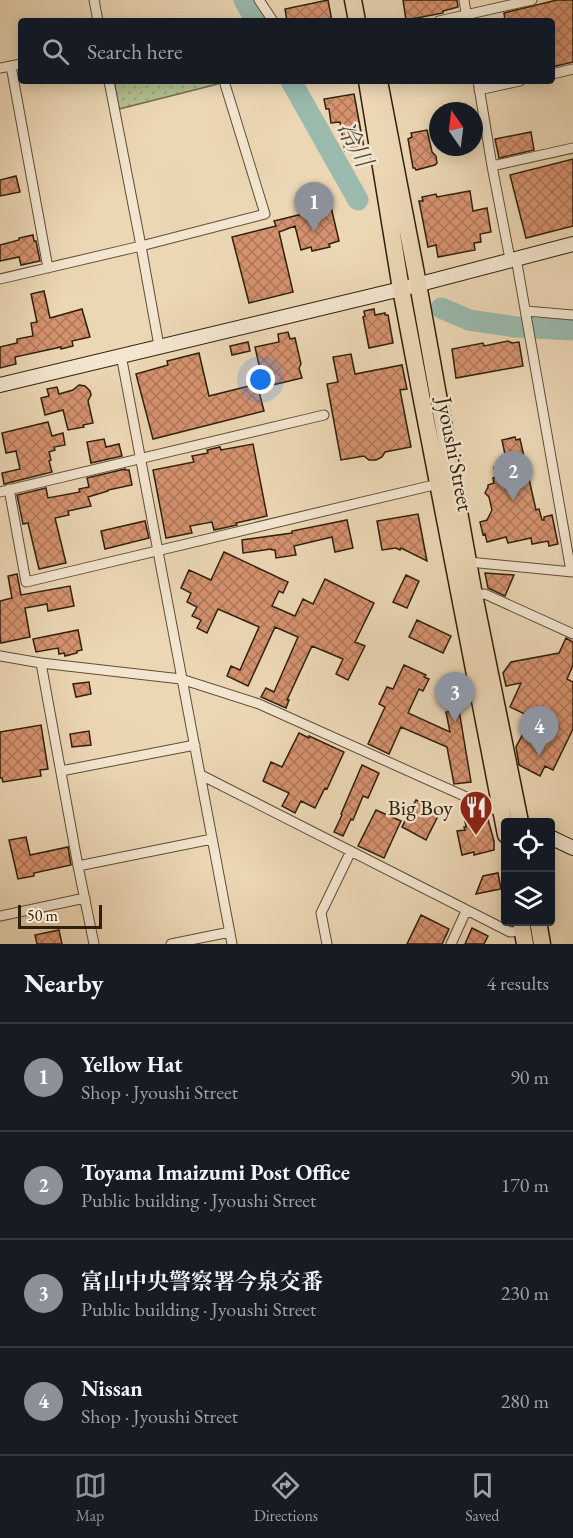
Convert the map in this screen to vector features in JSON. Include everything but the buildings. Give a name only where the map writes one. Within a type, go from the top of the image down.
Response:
[{"type":"highway","points":[[353,0],[356,18]]},
{"type":"highway","points":[[364,0],[367,18]]},
{"type":"highway","name":"Jyoushi Street","points":[[367,84],[401,289],[503,818]]},
{"type":"highway","name":"Jyoushi Street","points":[[380,84],[474,596],[519,818]]},
{"type":"highway","points":[[539,926],[542,944]]},
{"type":"street","points":[[94,0],[97,18]]},
{"type":"street","points":[[260,0],[271,18]]},
{"type":"street","points":[[464,0],[467,18],[532,0]]},
{"type":"street","points":[[0,68],[18,65]]},
{"type":"street","points":[[10,66],[48,268]]},
{"type":"street","points":[[555,73],[573,69]]},
{"type":"street","points":[[110,84],[159,346]]},
{"type":"street","points":[[0,279],[265,214],[225,84]]},
{"type":"street","points":[[469,562],[572,572],[526,311],[492,166],[479,86],[495,84]]},
{"type":"street","points":[[492,166],[573,148]]},
{"type":"street","points":[[0,385],[401,289],[573,243]]},
{"type":"street","points":[[526,311],[573,315]]},
{"type":"street","points":[[121,355],[232,944]]},
{"type":"street","points":[[324,415],[4,491],[26,582],[438,484]]},
{"type":"street","points":[[474,596],[485,594],[573,634]]},
{"type":"street","points":[[0,656],[181,680],[259,704],[512,818]]},
{"type":"street","points":[[41,663],[94,944]]},
{"type":"street","points":[[61,771],[195,745]]},
{"type":"street","points":[[201,775],[466,911],[510,932],[523,932]]},
{"type":"street","points":[[78,866],[212,839]]},
{"type":"street","points":[[555,839],[573,848]]},
{"type":"street","points":[[327,944],[321,913],[351,851]]},
{"type":"street","points":[[0,916],[85,898]]},
{"type":"street","points":[[451,944],[466,911]]},
{"type":"street","points":[[171,944],[230,932]]},
{"type":"green space","points":[[115,84],[218,84],[119,109]]},
{"type":"waterway","name":"冷川","points":[[244,0],[254,18]]},
{"type":"waterway","name":"冷川","points":[[293,84],[358,200]]},
{"type":"waterway","name":"冷川","points":[[441,308],[469,320],[516,327],[573,330]]},
{"type":"place","name":"Yellow Hat","points":[[314,232]]},
{"type":"place","name":"Toyama Imaizumi Post Office","points":[[513,501]]},
{"type":"place","name":"富山中央警察署今泉交番","points":[[455,722]]},
{"type":"place","name":"Nissan","points":[[539,756]]},
{"type":"place","name":"Big Boy","points":[[476,836]]}]
